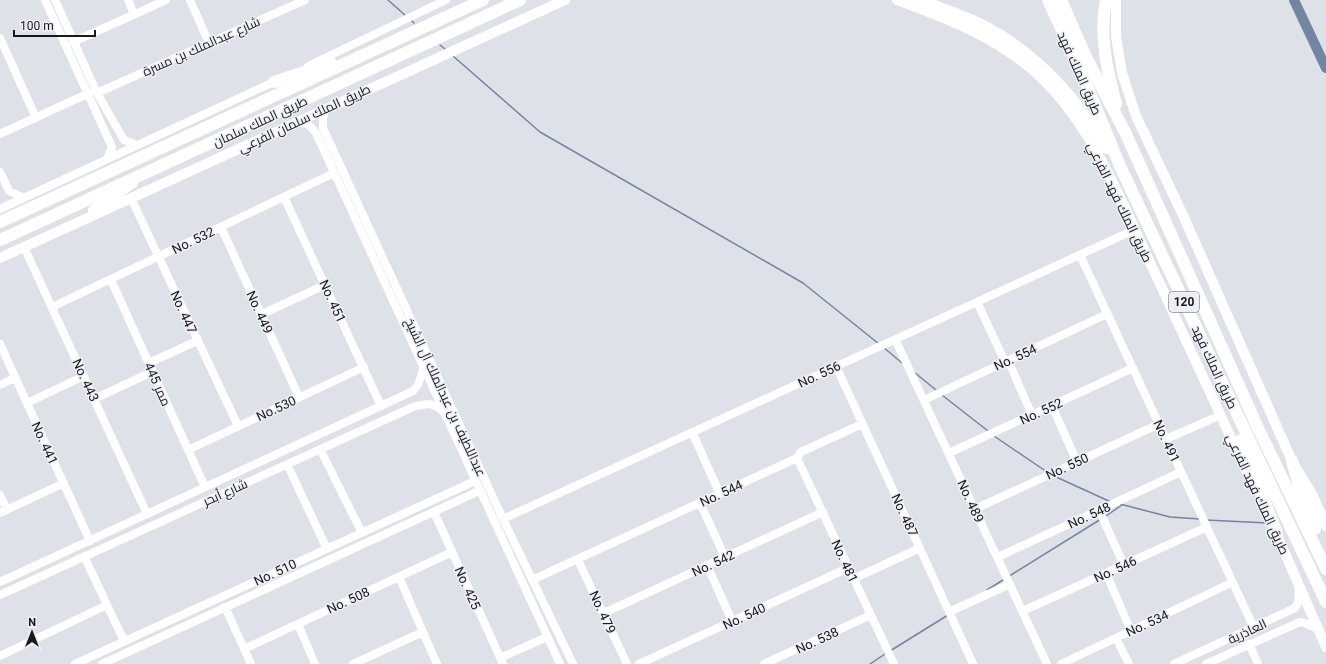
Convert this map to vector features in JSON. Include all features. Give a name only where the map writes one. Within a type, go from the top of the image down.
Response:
[{"type":"highway","points":[[422,27],[477,0]]},
{"type":"highway","name":"طريق الملك سلمان","points":[[0,222],[483,0]]},
{"type":"highway","name":"طريق الملك سلمان","points":[[0,240],[146,174],[520,0]]},
{"type":"highway","points":[[919,0],[979,24],[1014,46],[1043,67],[1070,95],[1099,136],[1115,163],[1120,166]]},
{"type":"highway","name":"طريق الملك فهد","points":[[1048,0],[1081,71],[1120,166],[1326,602]]},
{"type":"highway","name":"طريق الملك فهد","points":[[1061,0],[1086,57],[1123,128],[1258,428],[1326,569]]},
{"type":"highway","points":[[1106,0],[1103,16],[1104,42],[1109,76],[1123,128]]},
{"type":"highway","points":[[274,82],[385,45]]},
{"type":"highway","points":[[1210,359],[1213,373],[1277,533]]},
{"type":"highway","points":[[1292,461],[1300,489],[1326,558]]},
{"type":"main road","name":"طريق الملك سلمان الفرعي","points":[[0,258],[565,0]]},
{"type":"main road","name":"طريق الملك فهد الفرعي","points":[[897,0],[991,39],[1029,67],[1054,90],[1082,127],[1106,169],[1268,519],[1277,533],[1299,581],[1326,647]]},
{"type":"main road","points":[[1116,0],[1116,36],[1122,73],[1136,116],[1182,213],[1292,461],[1312,494],[1326,526]]},
{"type":"main road","points":[[72,225],[146,174]]},
{"type":"street","points":[[46,0],[93,93],[124,140],[137,145]]},
{"type":"street","points":[[55,0],[93,93],[112,146],[107,159]]},
{"type":"street","points":[[128,0],[134,14]]},
{"type":"street","points":[[73,42],[166,0]]},
{"type":"street","points":[[190,0],[209,43]]},
{"type":"street","name":"شارع عبدالملك بن مسرة","points":[[0,134],[305,0]]},
{"type":"street","points":[[0,209],[274,82],[446,0]]},
{"type":"street","points":[[0,38],[36,118]]},
{"type":"street","points":[[295,122],[304,122],[308,124],[316,133],[320,128],[324,128],[323,119],[326,108]]},
{"type":"street","name":"عبداللطيف بن عبدالملك آل الشيخ","points":[[324,128],[503,519],[573,664]]},
{"type":"street","name":"عبداللطيف بن عبدالملك آل الشيخ","points":[[316,133],[479,491],[560,664]]},
{"type":"street","points":[[0,172],[9,191],[24,198]]},
{"type":"street","name":"No. 532","points":[[52,307],[334,173]]},
{"type":"street","name":"No. 451","points":[[284,197],[381,406]]},
{"type":"street","name":"No. 447","points":[[131,198],[238,426]]},
{"type":"street","name":"No. 449","points":[[221,227],[299,397]]},
{"type":"street","name":"No. 556","points":[[503,519],[1134,230]]},
{"type":"street","name":"No. 443","points":[[24,247],[147,514]]},
{"type":"street","name":"No. 491","points":[[1080,255],[1106,314],[1133,368],[1254,628]]},
{"type":"street","name":"ممر 445","points":[[111,280],[205,488]]},
{"type":"street","points":[[262,314],[325,285]]},
{"type":"street","points":[[977,302],[1032,415]]},
{"type":"street","name":"No. 554","points":[[924,400],[1106,314]]},
{"type":"street","name":"No. 489","points":[[896,339],[1047,664]]},
{"type":"street","points":[[149,363],[197,340]]},
{"type":"street","name":"No. 441","points":[[0,344],[90,541]]},
{"type":"street","name":"No. 487","points":[[836,366],[973,664]]},
{"type":"street","name":"No.530","points":[[188,450],[364,367]]},
{"type":"street","name":"No. 552","points":[[949,453],[1133,368]]},
{"type":"street","name":"شارع أبحر","points":[[0,582],[413,391],[418,385],[423,369]]},
{"type":"street","points":[[94,399],[152,372]]},
{"type":"street","points":[[27,403],[84,376]]},
{"type":"street","points":[[0,386],[15,378]]},
{"type":"street","points":[[405,395],[414,396],[416,403],[413,406]]},
{"type":"street","name":"شارع أبحر","points":[[0,594],[413,406],[427,403],[439,407],[447,419]]},
{"type":"street","points":[[1052,406],[1077,462]]},
{"type":"street","points":[[1166,439],[1221,415]]},
{"type":"street","name":"No. 544","points":[[532,580],[797,458],[801,452],[862,424]]},
{"type":"street","name":"No. 550","points":[[975,509],[1159,424]]},
{"type":"street","points":[[692,432],[720,494]]},
{"type":"street","points":[[320,449],[362,533]]},
{"type":"street","name":"No. 481","points":[[797,458],[894,664]]},
{"type":"street","points":[[287,464],[326,549]]},
{"type":"street","name":"No. 548","points":[[998,557],[1181,472]]},
{"type":"street","name":"No. 510","points":[[75,664],[475,481]]},
{"type":"street","points":[[0,495],[3,511],[64,483]]},
{"type":"street","points":[[466,485],[469,484],[474,486],[471,495]]},
{"type":"street","name":"No. 510","points":[[102,664],[479,491]]},
{"type":"street","points":[[700,503],[726,557]]},
{"type":"street","points":[[1099,510],[1124,565]]},
{"type":"street","name":"No. 425","points":[[434,512],[502,661]]},
{"type":"street","name":"No. 542","points":[[604,613],[823,512]]},
{"type":"street","name":"No. 546","points":[[1023,611],[1207,527]]},
{"type":"street","points":[[853,579],[920,548]]},
{"type":"street","name":"No. 508","points":[[244,649],[452,552]]},
{"type":"street","points":[[84,556],[124,641]]},
{"type":"street","name":"No. 479","points":[[578,560],[627,664]]},
{"type":"street","points":[[707,566],[732,621]]},
{"type":"street","name":"No. 540","points":[[639,664],[848,568]]},
{"type":"street","points":[[1106,574],[1131,631]]},
{"type":"street","points":[[399,577],[437,664]]},
{"type":"street","name":"العاذرية","points":[[1174,664],[1295,608],[1298,603],[1299,581]]},
{"type":"street","name":"No. 534","points":[[1061,664],[1233,582]]},
{"type":"street","points":[[950,612],[1010,584]]},
{"type":"street","points":[[220,598],[250,664]]},
{"type":"street","points":[[0,656],[107,605]]},
{"type":"street","name":"No. 538","points":[[764,664],[871,615]]},
{"type":"street","points":[[1280,615],[1287,615],[1289,617],[1289,623],[1285,628]]},
{"type":"street","name":"العاذرية","points":[[1206,664],[1300,622],[1305,622],[1318,629]]},
{"type":"street","points":[[298,624],[315,664]]},
{"type":"street","points":[[353,664],[372,660],[423,632]]},
{"type":"street","points":[[502,661],[547,637]]},
{"type":"street","points":[[1116,638],[1129,664]]},
{"type":"street","points":[[1249,644],[1258,664]]},
{"type":"waterway","points":[[388,0],[406,16]]},
{"type":"waterway","points":[[1294,0],[1326,68]]},
{"type":"waterway","points":[[411,20],[414,23]]},
{"type":"waterway","points":[[440,45],[445,49]]},
{"type":"waterway","points":[[453,56],[540,132],[803,283],[879,344]]},
{"type":"waterway","points":[[883,347],[902,363]]},
{"type":"waterway","points":[[914,372],[936,390]]},
{"type":"waterway","points":[[942,395],[988,431]]},
{"type":"waterway","points":[[994,436],[1047,472]]},
{"type":"waterway","points":[[1054,476],[1111,502]]},
{"type":"waterway","points":[[1120,504],[1170,517],[1200,519]]},
{"type":"waterway","points":[[1106,516],[1122,505]]},
{"type":"waterway","points":[[1011,575],[1101,519]]},
{"type":"waterway","points":[[1206,520],[1267,523]]},
{"type":"waterway","points":[[987,590],[1003,580]]},
{"type":"waterway","points":[[890,651],[948,615]]},
{"type":"waterway","points":[[870,664],[885,654]]}]
